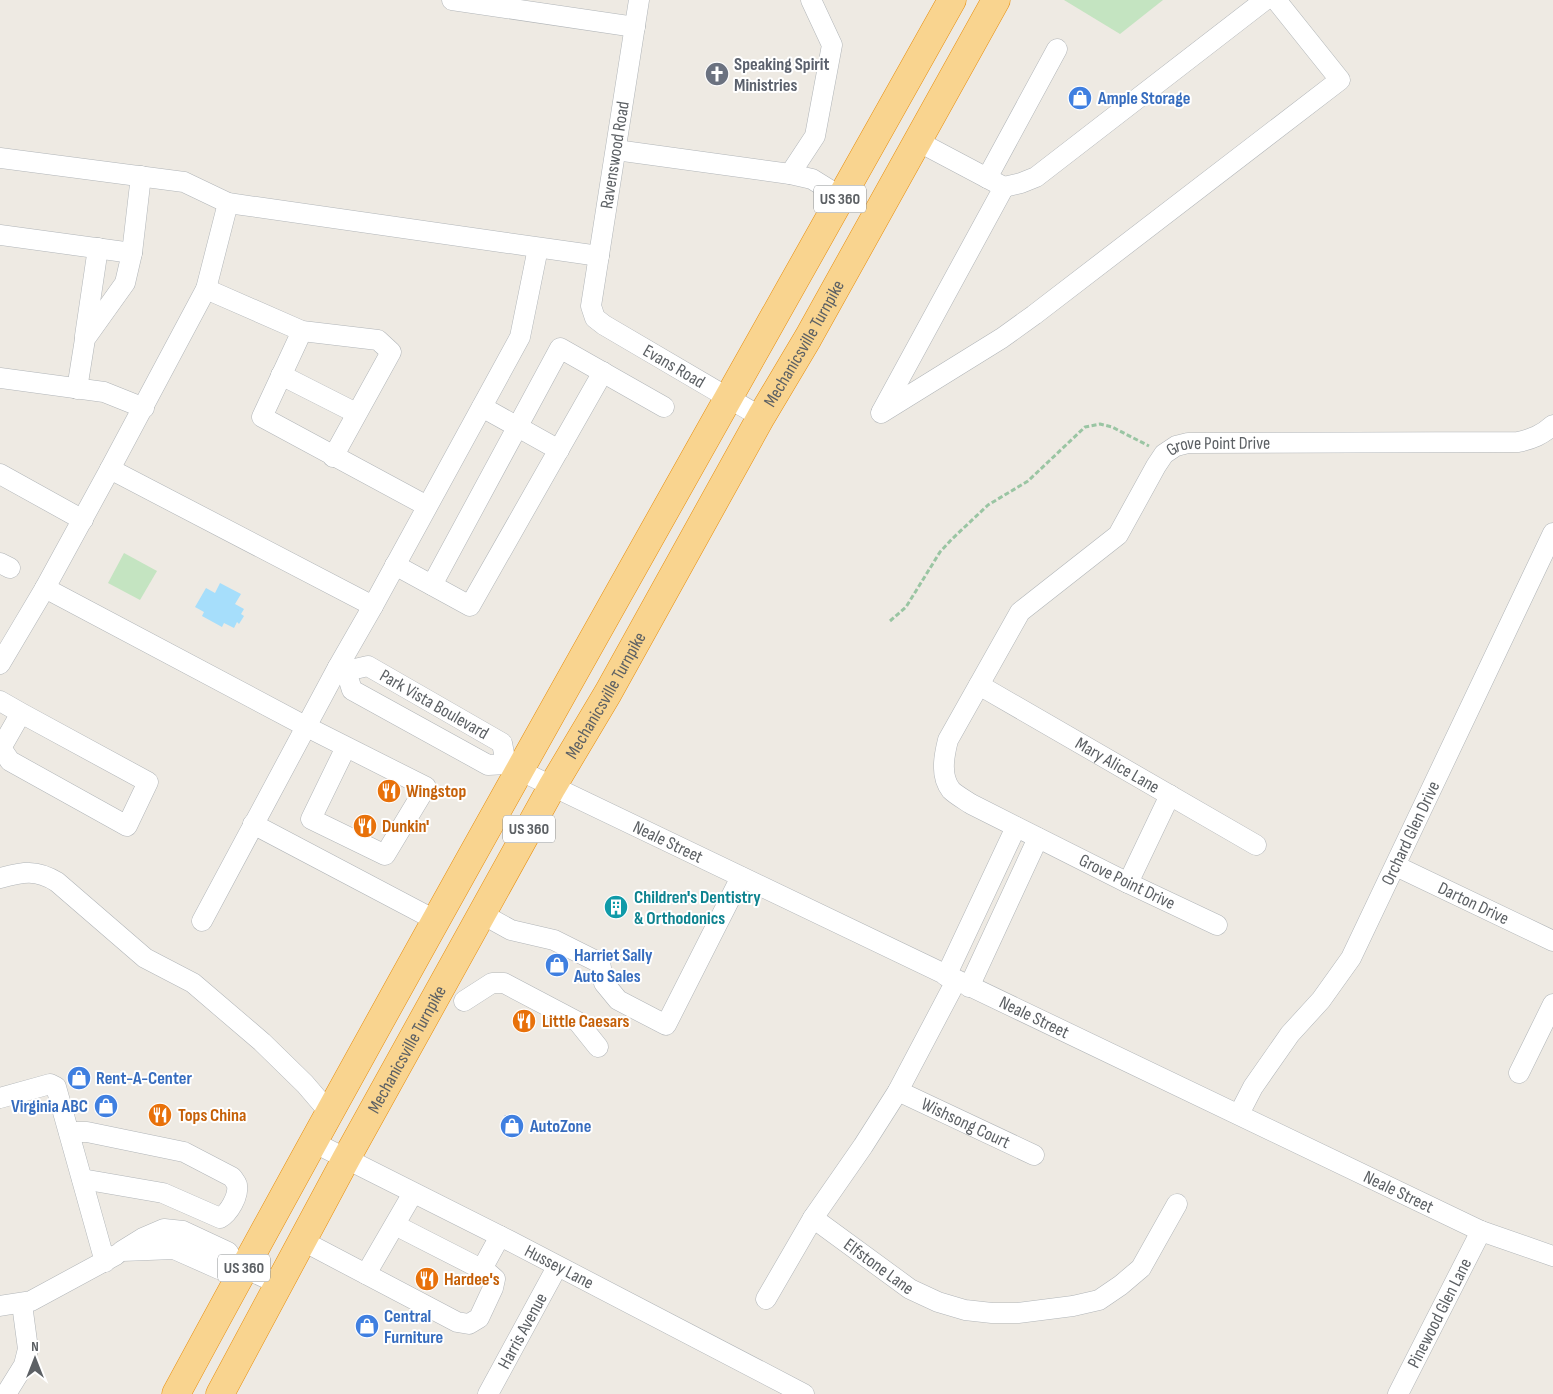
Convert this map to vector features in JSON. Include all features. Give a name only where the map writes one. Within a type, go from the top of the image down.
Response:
[{"type":"highway","name":"US 360","points":[[176,1394],[240,1265],[330,1112],[435,920],[512,767],[729,398],[952,0]]},
{"type":"highway","name":"Mechanicsville Turnpike","points":[[220,1394],[346,1159],[552,787],[919,142],[996,0]]},
{"type":"street","points":[[452,0],[635,27]]},
{"type":"street","name":"Ravenswood Road","points":[[593,311],[591,306],[639,0]]},
{"type":"street","points":[[790,174],[815,136],[832,45],[811,0]]},
{"type":"street","points":[[919,142],[995,183],[1021,183],[1036,176],[1265,0]]},
{"type":"street","points":[[1057,49],[995,183],[881,413],[1002,338],[1034,315],[1340,80],[1276,0]]},
{"type":"street","points":[[616,150],[790,174],[812,180],[841,197]]},
{"type":"street","points":[[0,158],[184,182],[228,203],[599,256]]},
{"type":"street","points":[[85,339],[125,283],[132,253],[141,176]]},
{"type":"street","points":[[0,664],[46,588],[206,289],[228,203]]},
{"type":"street","points":[[0,235],[132,253]]},
{"type":"street","points":[[77,389],[98,248]]},
{"type":"street","points":[[202,921],[253,824],[342,669],[373,606],[520,337],[538,248]]},
{"type":"street","points":[[206,289],[302,331],[378,340],[391,352],[333,457]]},
{"type":"street","name":"Evans Road","points":[[593,311],[595,318],[604,325],[761,417]]},
{"type":"street","points":[[302,331],[262,418],[428,506]]},
{"type":"street","points":[[432,585],[560,348],[664,407]]},
{"type":"street","points":[[396,565],[470,606],[603,372]]},
{"type":"street","points":[[281,375],[356,414]]},
{"type":"street","points":[[0,378],[104,392],[144,408]]},
{"type":"street","points":[[482,407],[558,450]]},
{"type":"street","name":"Grove Point Drive","points":[[1217,925],[1016,827],[971,804],[951,790],[944,775],[944,756],[948,740],[1020,612],[1118,535],[1156,466],[1164,454],[1176,446],[1188,443],[1518,442],[1532,440],[1553,425]]},
{"type":"street","points":[[110,469],[373,606]]},
{"type":"street","points":[[0,474],[83,520]]},
{"type":"street","name":"Orchard Glen Drive","points":[[1239,1114],[1253,1087],[1290,1034],[1321,1000],[1351,958],[1553,533]]},
{"type":"street","points":[[46,588],[307,727],[426,787],[386,855],[312,819],[346,747]]},
{"type":"street","name":"Park Vista Boulevard","points":[[368,666],[502,743],[512,767],[488,765],[352,690],[342,669],[368,666]]},
{"type":"street","name":"Mary Alice Lane","points":[[978,685],[1256,845]]},
{"type":"street","points":[[0,702],[21,713],[148,782],[127,826],[10,761],[1,748],[21,713]]},
{"type":"street","name":"Neale Street","points":[[512,767],[1481,1231],[1553,1256]]},
{"type":"street","points":[[1128,883],[1170,795]]},
{"type":"street","points":[[253,824],[435,920]]},
{"type":"street","points":[[957,981],[1016,827]]},
{"type":"street","points":[[766,1298],[813,1218],[863,1146],[898,1091],[957,981],[1038,838]]},
{"type":"street","name":"Darton Drive","points":[[1396,866],[1553,941]]},
{"type":"street","points":[[0,878],[18,873],[37,872],[57,882],[145,958],[193,983],[269,1048],[330,1112]]},
{"type":"street","points":[[482,914],[511,930],[554,940],[600,963],[604,983],[618,1000],[666,1025],[740,877]]},
{"type":"street","points":[[464,1001],[492,983],[504,983],[578,1022],[598,1047]]},
{"type":"street","points":[[1519,1073],[1553,1004]]},
{"type":"street","points":[[0,1098],[50,1084],[56,1088],[105,1262]]},
{"type":"street","name":"Wishsong Court","points":[[898,1091],[1034,1155]]},
{"type":"street","points":[[69,1132],[87,1132],[184,1152],[232,1177],[237,1185],[236,1195],[226,1215],[220,1218],[163,1193],[82,1179]]},
{"type":"street","name":"Hussey Lane","points":[[313,1142],[500,1236],[804,1394]]},
{"type":"street","points":[[366,1274],[413,1193]]},
{"type":"street","name":"Elfstone Lane","points":[[813,1218],[910,1289],[938,1302],[965,1310],[1018,1313],[1073,1306],[1099,1300],[1121,1285],[1141,1268],[1177,1204]]},
{"type":"street","points":[[302,1241],[457,1322],[469,1324],[479,1318],[493,1288],[495,1279],[482,1269],[395,1225]]},
{"type":"street","points":[[0,1306],[31,1302],[105,1262],[143,1238],[164,1230],[182,1231],[206,1241],[228,1252],[240,1265],[279,1284]]},
{"type":"street","name":"Pinewood Glen Lane","points":[[1398,1394],[1481,1231]]},
{"type":"street","points":[[482,1269],[500,1236]]},
{"type":"street","name":"Harris Avenue","points":[[488,1394],[557,1266]]},
{"type":"street","points":[[6,1394],[24,1365],[28,1349],[22,1304]]},
{"type":"path","points":[[890,621],[906,607],[940,552],[952,539],[988,505],[1028,481],[1085,427],[1100,424],[1112,427],[1164,454]]},
{"type":"green space","points":[[1064,0],[1163,0],[1120,34]]},
{"type":"green space","points":[[124,553],[157,571],[140,600],[108,583]]},
{"type":"water","points":[[220,583],[241,594],[235,604],[244,609],[241,614],[244,616],[239,624],[237,622],[234,628],[224,623],[222,627],[202,616],[204,612],[195,607],[206,588],[215,593]]},
{"type":"place","name":"Speaking Spirit Ministries","points":[[717,74]]},
{"type":"place","name":"Ample Storage","points":[[1080,98]]},
{"type":"place","name":"Wingstop","points":[[389,791]]},
{"type":"place","name":"Dunkin'","points":[[365,826]]},
{"type":"place","name":"Children's Dentistry & Orthodonics","points":[[616,907]]},
{"type":"place","name":"Harriet Sally Auto Sales","points":[[557,965]]},
{"type":"place","name":"Little Caesars","points":[[524,1021]]},
{"type":"place","name":"Rent-A-Center","points":[[79,1078]]},
{"type":"place","name":"Virginia ABC","points":[[106,1106]]},
{"type":"place","name":"Tops China","points":[[160,1115]]},
{"type":"place","name":"AutoZone","points":[[512,1126]]},
{"type":"place","name":"Hardee's","points":[[427,1279]]},
{"type":"place","name":"Central Furniture","points":[[367,1326]]}]
